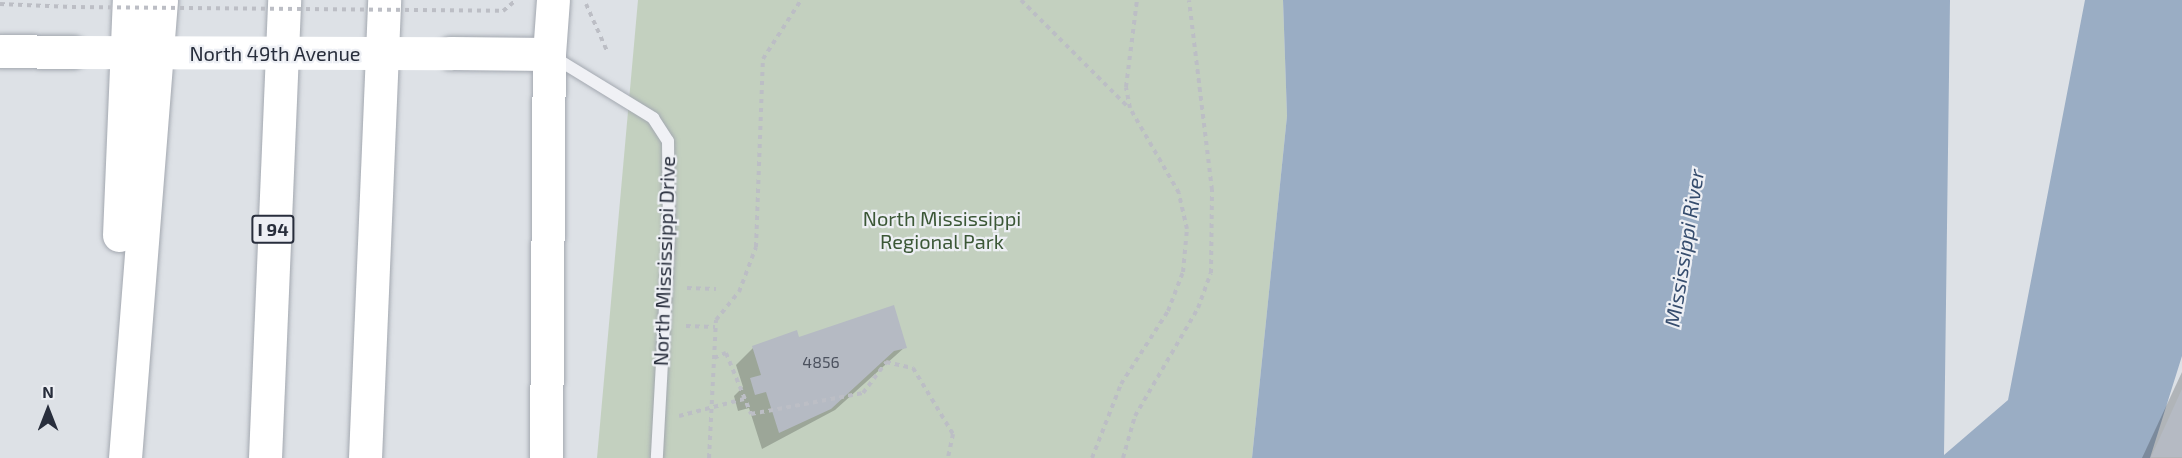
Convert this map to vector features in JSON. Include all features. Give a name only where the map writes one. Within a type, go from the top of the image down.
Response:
[{"type":"main road","points":[[108,458],[129,0]]},
{"type":"main road","points":[[125,458],[160,0]]},
{"type":"main road","name":"I 94","points":[[265,458],[284,0]]},
{"type":"main road","points":[[365,458],[384,0]]},
{"type":"main road","points":[[546,458],[549,54],[553,0]]},
{"type":"main road","name":"North 49th Avenue","points":[[0,51],[549,54]]},
{"type":"lane","name":"North Mississippi Drive","points":[[549,54],[597,88],[652,118],[668,141],[666,287],[657,458]]},
{"type":"path","points":[[0,4],[72,7],[503,11],[516,0]]},
{"type":"path","points":[[585,0],[607,51]]},
{"type":"path","points":[[709,458],[716,320],[739,292],[756,247],[763,59],[801,0]]},
{"type":"path","points":[[1021,0],[1130,108],[1179,193],[1187,229],[1184,272],[1168,311],[1121,384],[1092,458]]},
{"type":"path","points":[[1130,108],[1125,67],[1137,0]]},
{"type":"path","points":[[1123,458],[1135,416],[1198,308],[1211,273],[1212,190],[1189,0]]},
{"type":"path","points":[[666,287],[716,289]]},
{"type":"path","points":[[663,325],[715,327]]},
{"type":"path","points":[[714,358],[726,353],[751,414],[863,393],[886,362],[914,368],[953,434],[948,458]]},
{"type":"path","points":[[658,420],[711,410],[744,399]]},
{"type":"green space","name":"North Mississippi Regional Park","points":[[638,0],[1283,0],[1287,116],[1252,458],[597,458]]},
{"type":"water","name":"Mississippi River","points":[[1283,0],[1950,0],[1944,455],[2008,400],[2085,0],[2182,0],[2182,356],[2150,458],[1252,458],[1287,116]]},
{"type":"building","points":[[894,305],[907,348],[894,351],[831,409],[779,433],[766,392],[755,395],[750,378],[761,375],[752,346],[797,330],[799,337]]},
{"type":"building","points":[[2182,389],[2182,457],[2151,457]]}]
